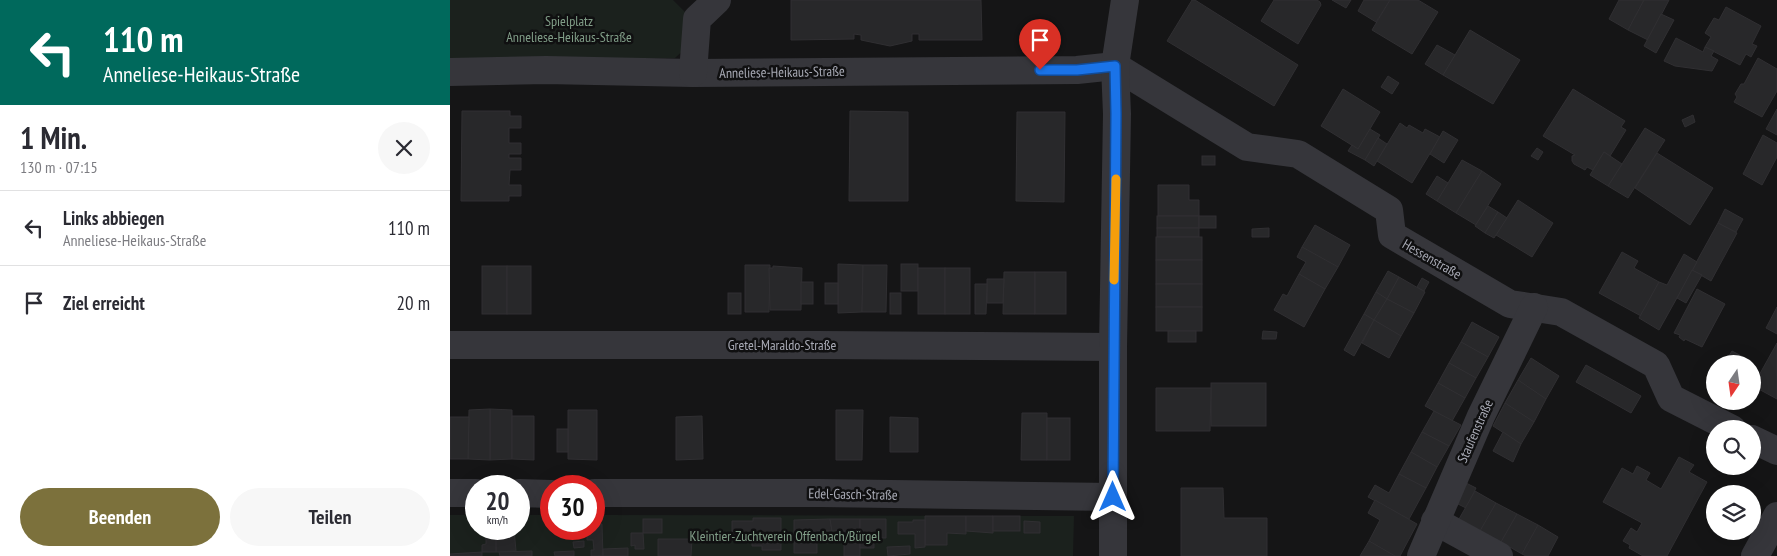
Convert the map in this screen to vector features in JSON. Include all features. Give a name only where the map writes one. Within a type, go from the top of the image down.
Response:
[{"type":"street","points":[[693,73],[697,19],[717,0]]},
{"type":"street","points":[[1113,556],[1115,66],[1125,0]]},
{"type":"street","name":"Anneliese-Heikaus-Straße","points":[[450,72],[575,70],[693,73],[1077,70],[1115,66]]},
{"type":"street","name":"Hessenstraße","points":[[1115,66],[1247,147],[1298,154],[1389,210],[1392,235],[1510,304],[1561,312],[1656,365],[1671,398],[1714,420]]},
{"type":"street","name":"Staufenstraße","points":[[1421,556],[1481,416],[1534,308]]},
{"type":"street","name":"Gretel-Maraldo-Straße","points":[[450,346],[830,345],[1113,347]]},
{"type":"street","points":[[1761,443],[1777,451]]},
{"type":"street","points":[[450,493],[465,493]]},
{"type":"street","name":"Edel-Gasch-Straße","points":[[605,493],[802,493],[1113,497]]},
{"type":"street","points":[[1756,556],[1777,516]]},
{"type":"street","points":[[1435,521],[1499,556]]},
{"type":"green space","name":"Spielplatz Anneliese-Heikaus-Straße","points":[[450,0],[673,0],[686,13],[687,47],[675,58],[450,58]]},
{"type":"green space","name":"Kleintier-Zuchtverein Offenbach/Bürgel","points":[[450,515],[465,515],[465,540],[530,540],[530,515],[540,515],[540,540],[605,540],[605,515],[1074,516],[1073,556],[450,556]]},
{"type":"building","points":[[791,0],[981,0],[982,40],[919,40],[919,34],[912,34],[912,41],[890,46],[861,40],[861,35],[854,34],[854,39],[791,40]]},
{"type":"building","points":[[1192,0],[1195,0],[1298,65],[1274,106],[1167,41]]},
{"type":"building","points":[[1274,0],[1317,0],[1320,2],[1321,5],[1298,44],[1261,21]]},
{"type":"building","points":[[1332,0],[1351,0],[1346,8]]},
{"type":"building","points":[[1364,0],[1390,0],[1376,22],[1358,11]]},
{"type":"building","points":[[1390,0],[1418,0],[1438,12],[1412,54],[1372,30]]},
{"type":"building","points":[[1619,0],[1644,0],[1628,30],[1609,19]]},
{"type":"building","points":[[1644,0],[1669,0],[1648,40],[1628,30]]},
{"type":"building","points":[[1726,7],[1761,26],[1752,44],[1757,46],[1751,57],[1746,54],[1740,65],[1705,47],[1711,37],[1705,33],[1714,18],[1719,20]]},
{"type":"building","points":[[1661,14],[1674,20],[1656,53],[1644,46]]},
{"type":"building","points":[[1470,30],[1520,60],[1493,104],[1443,75]]},
{"type":"building","points":[[1676,38],[1703,52],[1705,47],[1714,51],[1711,56],[1718,60],[1712,71],[1675,66],[1664,61]]},
{"type":"building","points":[[1437,45],[1455,55],[1443,75],[1425,64]]},
{"type":"building","points":[[1758,58],[1777,69],[1777,91],[1762,117],[1734,102],[1737,97],[1735,94],[1741,84],[1744,84]]},
{"type":"building","points":[[1388,76],[1399,83],[1392,94],[1381,87]]},
{"type":"building","points":[[1343,89],[1380,112],[1358,149],[1321,126]]},
{"type":"building","points":[[1573,89],[1625,121],[1621,127],[1626,130],[1610,156],[1604,152],[1593,170],[1587,167],[1585,170],[1574,164],[1572,156],[1575,155],[1543,136]]},
{"type":"building","points":[[1777,109],[1777,135],[1766,129]]},
{"type":"building","points":[[462,111],[510,111],[510,116],[521,116],[521,128],[509,128],[509,143],[521,143],[521,154],[509,154],[509,158],[521,158],[521,170],[510,170],[509,185],[521,185],[521,196],[509,196],[509,201],[461,201]]},
{"type":"building","points":[[850,111],[908,112],[908,201],[849,201]]},
{"type":"building","points":[[1017,112],[1065,112],[1064,202],[1016,201]]},
{"type":"building","points":[[1693,115],[1695,122],[1685,127],[1682,120]]},
{"type":"building","points":[[1400,123],[1407,128],[1409,125],[1423,133],[1425,129],[1440,137],[1412,183],[1377,161]]},
{"type":"building","points":[[1645,128],[1665,140],[1628,198],[1608,186]]},
{"type":"building","points":[[1370,129],[1380,135],[1365,160],[1348,151],[1352,145],[1358,149]]},
{"type":"building","points":[[1443,131],[1458,140],[1444,163],[1430,154]]},
{"type":"building","points":[[1763,135],[1777,143],[1777,157],[1762,185],[1743,174]]},
{"type":"building","points":[[1378,138],[1387,144],[1374,166],[1365,160]]},
{"type":"building","points":[[1537,148],[1543,152],[1538,160],[1531,156]]},
{"type":"building","points":[[1604,152],[1622,164],[1608,186],[1590,175]]},
{"type":"building","points":[[1657,153],[1713,188],[1690,225],[1635,188]]},
{"type":"building","points":[[1202,156],[1215,156],[1215,165],[1202,165]]},
{"type":"building","points":[[1462,160],[1482,171],[1456,213],[1437,201]]},
{"type":"building","points":[[1482,171],[1501,184],[1476,225],[1456,213]]},
{"type":"building","points":[[1437,176],[1448,183],[1437,201],[1426,194]]},
{"type":"building","points":[[1158,185],[1189,185],[1189,200],[1199,200],[1199,216],[1158,216]]},
{"type":"building","points":[[1518,200],[1553,223],[1532,257],[1496,235]]},
{"type":"building","points":[[1488,206],[1498,212],[1485,233],[1475,226]]},
{"type":"building","points":[[1725,209],[1743,219],[1736,232],[1718,223]]},
{"type":"building","points":[[1498,212],[1507,218],[1494,238],[1485,233]]},
{"type":"building","points":[[1157,216],[1199,216],[1199,228],[1157,228]]},
{"type":"building","points":[[1199,216],[1216,216],[1216,228],[1199,228]]},
{"type":"building","points":[[1718,223],[1737,233],[1711,281],[1692,270]]},
{"type":"building","points":[[1315,225],[1350,245],[1338,267],[1302,247]]},
{"type":"building","points":[[1157,228],[1199,228],[1199,237],[1157,237]]},
{"type":"building","points":[[1269,228],[1269,237],[1252,237],[1252,229]]},
{"type":"building","points":[[1156,237],[1202,237],[1202,260],[1156,260]]},
{"type":"building","points":[[1302,247],[1338,267],[1325,289],[1299,274],[1306,262],[1297,257]]},
{"type":"building","points":[[1622,252],[1638,261],[1634,268],[1659,282],[1641,316],[1599,293]]},
{"type":"building","points":[[1684,254],[1697,262],[1659,330],[1639,318],[1659,282],[1667,285]]},
{"type":"building","points":[[1156,260],[1202,260],[1202,284],[1156,284]]},
{"type":"building","points":[[838,264],[863,265],[862,312],[838,313]]},
{"type":"building","points":[[901,264],[918,264],[918,291],[901,291]]},
{"type":"building","points":[[745,265],[770,265],[769,312],[745,312]]},
{"type":"building","points":[[863,265],[887,265],[886,312],[862,312]]},
{"type":"building","points":[[482,266],[507,266],[507,314],[482,314]]},
{"type":"building","points":[[507,266],[531,266],[531,314],[507,314]]},
{"type":"building","points":[[773,266],[802,268],[801,310],[770,310],[769,268],[773,268]]},
{"type":"building","points":[[918,268],[945,268],[945,314],[918,314]]},
{"type":"building","points":[[945,268],[970,268],[970,314],[945,314]]},
{"type":"building","points":[[1692,270],[1702,275],[1686,303],[1677,298]]},
{"type":"building","points":[[1388,271],[1399,277],[1387,299],[1376,292]]},
{"type":"building","points":[[1004,272],[1035,272],[1035,314],[1003,314]]},
{"type":"building","points":[[1035,272],[1066,272],[1066,314],[1035,314]]},
{"type":"building","points":[[1299,274],[1325,289],[1304,327],[1274,310],[1283,294],[1287,296]]},
{"type":"building","points":[[1399,277],[1425,292],[1414,313],[1387,299]]},
{"type":"building","points":[[1422,278],[1429,282],[1424,291],[1417,287]]},
{"type":"building","points":[[987,279],[1004,279],[1003,303],[987,303]]},
{"type":"building","points":[[801,282],[813,282],[813,304],[801,304]]},
{"type":"building","points":[[825,283],[838,283],[838,304],[825,304]]},
{"type":"building","points":[[975,284],[987,284],[986,314],[975,314]]},
{"type":"building","points":[[1156,284],[1202,284],[1202,307],[1156,307]]},
{"type":"building","points":[[1697,289],[1725,304],[1702,347],[1685,339],[1684,341],[1679,337],[1680,335],[1674,333]]},
{"type":"building","points":[[1376,292],[1387,299],[1374,320],[1364,314]]},
{"type":"building","points":[[728,293],[741,293],[741,314],[728,314]]},
{"type":"building","points":[[890,293],[901,293],[901,314],[890,314]]},
{"type":"building","points":[[1387,299],[1414,313],[1401,336],[1374,320]]},
{"type":"building","points":[[1156,307],[1202,307],[1202,331],[1156,331]]},
{"type":"building","points":[[1777,307],[1777,334],[1766,328]]},
{"type":"building","points":[[1364,314],[1374,320],[1354,356],[1344,350]]},
{"type":"building","points":[[1374,320],[1401,336],[1389,358],[1362,343]]},
{"type":"building","points":[[1472,322],[1499,337],[1488,357],[1461,342]]},
{"type":"building","points":[[1168,331],[1196,331],[1196,342],[1168,342]]},
{"type":"building","points":[[1263,331],[1277,332],[1276,339],[1262,339]]},
{"type":"building","points":[[1461,342],[1488,357],[1476,378],[1449,363]]},
{"type":"building","points":[[1777,343],[1777,399],[1761,390],[1761,372]]},
{"type":"building","points":[[1732,351],[1740,355],[1730,355]]},
{"type":"building","points":[[1531,358],[1559,376],[1546,399],[1518,380]]},
{"type":"building","points":[[1449,363],[1476,378],[1465,398],[1438,383]]},
{"type":"building","points":[[1586,365],[1641,396],[1631,413],[1576,382]]},
{"type":"building","points":[[1518,380],[1546,399],[1534,422],[1505,403]]},
{"type":"building","points":[[1211,383],[1266,383],[1266,426],[1211,426]]},
{"type":"building","points":[[1438,383],[1465,398],[1452,421],[1425,406]]},
{"type":"building","points":[[1156,388],[1211,388],[1210,431],[1156,431]]},
{"type":"building","points":[[1505,403],[1534,422],[1521,444],[1493,426]]},
{"type":"building","points":[[490,409],[512,410],[512,459],[490,460]]},
{"type":"building","points":[[490,409],[490,460],[468,459],[469,410]]},
{"type":"building","points":[[568,410],[597,410],[597,460],[568,459]]},
{"type":"building","points":[[836,410],[863,410],[862,460],[836,460]]},
{"type":"building","points":[[1434,411],[1461,425],[1449,446],[1422,432]]},
{"type":"building","points":[[1022,413],[1047,413],[1047,460],[1021,460]]},
{"type":"building","points":[[512,416],[534,416],[534,460],[512,459]]},
{"type":"building","points":[[702,416],[703,459],[676,460],[676,417]]},
{"type":"building","points":[[450,417],[469,417],[468,459],[450,459]]},
{"type":"building","points":[[890,417],[918,418],[918,452],[890,452]]},
{"type":"building","points":[[1047,418],[1070,418],[1070,460],[1047,460]]},
{"type":"building","points":[[557,429],[568,429],[568,452],[557,452]]},
{"type":"building","points":[[1422,432],[1449,446],[1437,467],[1411,452]]},
{"type":"building","points":[[1503,432],[1521,444],[1513,462],[1493,451]]},
{"type":"building","points":[[1411,452],[1437,467],[1426,488],[1399,474]]},
{"type":"building","points":[[1679,457],[1694,465],[1689,472],[1707,482],[1667,556],[1643,556],[1629,548],[1630,545],[1623,541],[1631,528],[1637,532],[1642,523],[1603,502],[1622,468],[1633,474],[1637,466],[1650,473],[1646,480],[1661,489]]},
{"type":"building","points":[[1399,474],[1426,488],[1409,519],[1368,497],[1375,485],[1389,493]]},
{"type":"building","points":[[1466,483],[1476,488],[1466,508],[1456,503]]},
{"type":"building","points":[[1181,488],[1223,488],[1224,518],[1267,518],[1267,556],[1181,556]]},
{"type":"building","points":[[1475,491],[1496,503],[1480,531],[1459,519]]},
{"type":"building","points":[[1375,500],[1417,524],[1400,556],[1395,556],[1369,541],[1380,520],[1368,513]]},
{"type":"building","points":[[1496,503],[1517,514],[1501,542],[1480,531]]},
{"type":"building","points":[[1517,514],[1538,525],[1522,554],[1501,542]]},
{"type":"building","points":[[925,516],[966,516],[966,534],[947,533],[947,545],[925,545]]},
{"type":"building","points":[[966,516],[993,516],[993,533],[966,531]]},
{"type":"building","points":[[993,516],[1020,516],[1020,531],[993,531]]},
{"type":"building","points":[[753,518],[781,518],[781,550],[762,550],[762,546],[752,546],[752,535],[732,536],[732,521],[753,521]]},
{"type":"building","points":[[643,519],[662,519],[662,533],[643,533]]},
{"type":"building","points":[[830,519],[832,531],[817,531],[817,553],[794,553],[794,520]]},
{"type":"building","points":[[830,519],[860,519],[860,556],[844,556],[844,530],[832,531]]},
{"type":"building","points":[[860,519],[886,519],[886,538],[874,538],[874,548],[860,548]]},
{"type":"building","points":[[913,520],[925,520],[925,547],[915,548],[915,534],[898,534],[898,522],[913,522]]},
{"type":"building","points":[[1024,521],[1040,522],[1040,533],[1024,533]]},
{"type":"building","points":[[1538,525],[1558,537],[1548,556],[1526,556],[1522,554]]},
{"type":"building","points":[[631,533],[643,533],[644,549],[635,549],[635,545],[631,546]]},
{"type":"building","points":[[658,539],[692,539],[691,556],[658,556]]},
{"type":"building","points":[[486,540],[496,540],[496,552],[482,552],[482,545],[486,544]]},
{"type":"building","points":[[495,540],[515,540],[516,551],[496,552]]},
{"type":"building","points":[[593,540],[602,540],[603,556],[591,556],[591,550],[594,550]]},
{"type":"building","points":[[584,541],[584,547],[574,548],[573,542]]},
{"type":"building","points":[[1369,541],[1395,556],[1360,556]]},
{"type":"building","points":[[910,546],[910,554],[888,556],[887,547]]},
{"type":"building","points":[[628,548],[628,556],[603,556],[603,549]]},
{"type":"building","points":[[532,551],[532,556],[500,556],[499,552]]},
{"type":"building","points":[[574,551],[574,556],[555,556],[554,552]]},
{"type":"building","points":[[482,552],[482,556],[450,556],[450,554]]},
{"type":"slow traffic","points":[[1114,280],[1116,179]]},
{"type":"route","points":[[1040,70],[1077,70],[1115,66],[1113,497]]}]
